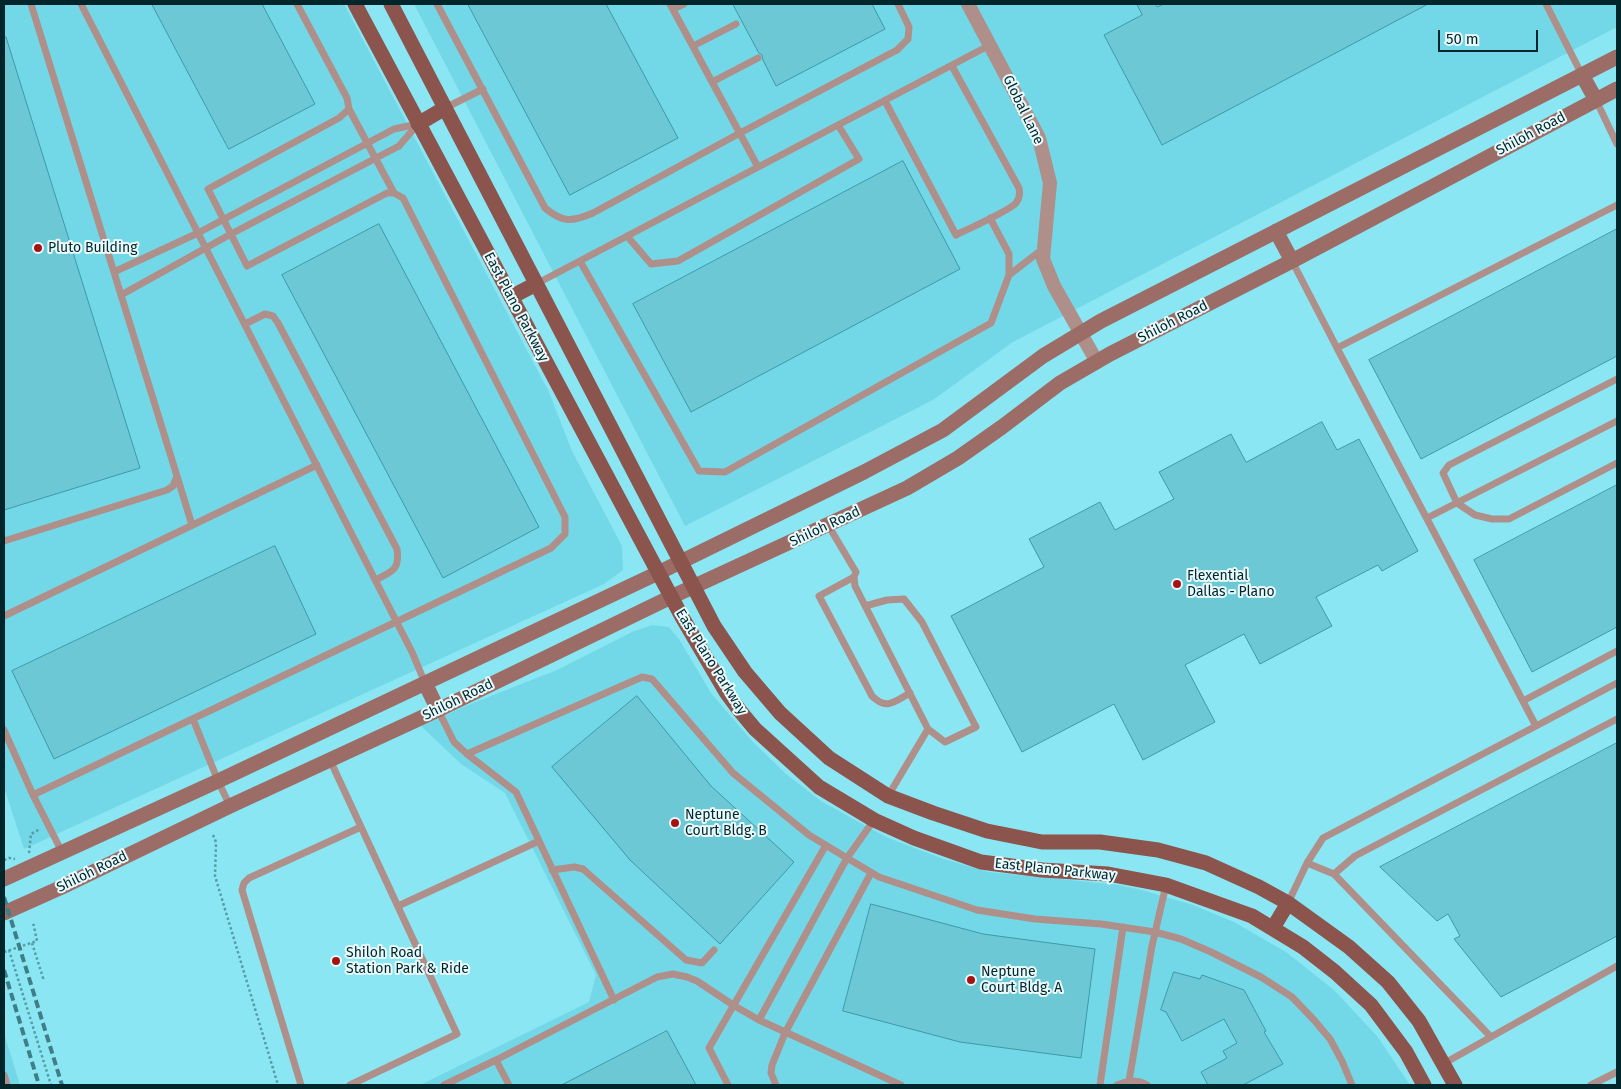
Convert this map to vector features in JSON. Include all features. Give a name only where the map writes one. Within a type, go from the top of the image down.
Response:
[{"type":"main road","name":"East Plano Parkway","points":[[355,4],[671,597],[726,692],[755,729],[819,787],[874,820],[914,838],[981,862],[1042,870],[1108,874],[1166,885],[1252,916],[1310,952],[1371,1005],[1406,1052],[1424,1085]]},
{"type":"main road","name":"East Plano Parkway","points":[[391,4],[714,626],[745,672],[780,713],[829,758],[888,796],[932,814],[987,830],[1042,842],[1100,842],[1158,850],[1206,863],[1259,887],[1288,903],[1349,947],[1388,982],[1419,1021],[1455,1085]]},
{"type":"main road","name":"Shiloh Road","points":[[4,879],[218,781],[658,573],[864,472],[943,430],[1043,356],[1107,318],[1617,57]]},
{"type":"main road","points":[[1582,75],[1596,100]]},
{"type":"main road","name":"Shiloh Road","points":[[4,913],[438,710],[671,597],[695,588],[907,488],[949,463],[1002,427],[1060,383],[1097,362],[1617,89]]},
{"type":"main road","points":[[418,124],[445,108]]},
{"type":"main road","points":[[1276,231],[1292,261]]},
{"type":"main road","points":[[511,297],[536,284]]},
{"type":"main road","points":[[425,683],[438,710]]},
{"type":"main road","points":[[874,820],[888,796]]},
{"type":"main road","points":[[1273,928],[1288,903]]},
{"type":"street","name":"Global Lane","points":[[968,4],[1039,138],[1050,183],[1043,259],[1054,286],[1097,362]]},
{"type":"lane","points":[[31,4],[192,525]]},
{"type":"lane","points":[[81,4],[376,580],[415,658],[425,683]]},
{"type":"lane","points":[[297,4],[347,98],[349,109],[394,193]]},
{"type":"lane","points":[[437,4],[545,208],[556,217],[567,220],[579,219],[593,213],[897,50],[908,40],[909,27],[898,4]]},
{"type":"lane","points":[[684,4],[672,7],[758,168]]},
{"type":"lane","points":[[1546,4],[1582,75]]},
{"type":"lane","points":[[693,46],[736,24]]},
{"type":"lane","points":[[536,284],[990,45]]},
{"type":"lane","points":[[712,82],[758,58]]},
{"type":"lane","points":[[885,101],[956,235],[990,218],[1015,204],[1019,197],[1019,188],[952,66]]},
{"type":"lane","points":[[445,108],[483,89]]},
{"type":"lane","points":[[1596,100],[1617,144]]},
{"type":"lane","points":[[33,794],[551,548],[565,534],[565,517],[403,198],[394,193],[386,193],[247,266],[208,189],[339,118],[349,109]]},
{"type":"lane","points":[[114,272],[198,233],[394,129],[418,124]]},
{"type":"lane","points":[[121,295],[231,234],[399,146],[418,124]]},
{"type":"lane","points":[[627,236],[651,264],[678,261],[859,159],[838,125]]},
{"type":"lane","points":[[1338,348],[1617,205]]},
{"type":"lane","points":[[580,261],[699,471],[725,472],[990,323],[1009,276],[1009,254],[990,218]]},
{"type":"lane","points":[[1009,276],[1045,247]]},
{"type":"lane","points":[[1292,261],[1536,726]]},
{"type":"lane","points":[[245,324],[266,314],[273,316],[278,323],[397,549],[398,560],[394,570],[376,580]]},
{"type":"lane","points":[[1617,379],[1450,465],[1443,473],[1457,503],[1475,515],[1492,519],[1509,519],[1617,463]]},
{"type":"lane","points":[[1427,518],[1617,421]]},
{"type":"lane","points":[[4,616],[317,465]]},
{"type":"lane","points":[[4,541],[167,490],[174,486],[177,476]]},
{"type":"lane","points":[[828,525],[856,572],[854,578],[855,586],[865,606],[910,693],[928,729],[945,742],[976,727],[922,622],[904,599],[887,600],[865,606]]},
{"type":"lane","points":[[854,578],[819,596],[872,696],[880,704],[888,705],[910,693]]},
{"type":"lane","points":[[1523,701],[1617,651]]},
{"type":"lane","points":[[467,754],[642,676],[652,679],[733,773],[809,834],[871,873],[977,910],[1035,919],[1123,927],[1156,932],[1181,939],[1261,977],[1292,997],[1330,1039],[1352,1085]]},
{"type":"lane","points":[[1288,903],[1307,863],[1323,838],[1617,683]]},
{"type":"lane","points":[[438,710],[454,742],[516,792],[614,1000]]},
{"type":"lane","points":[[1334,874],[1355,856],[1617,718]]},
{"type":"lane","points":[[193,719],[230,806]]},
{"type":"lane","points":[[888,796],[928,729]]},
{"type":"lane","points":[[4,730],[62,852]]},
{"type":"lane","points":[[330,760],[458,1034],[350,1085]]},
{"type":"lane","points":[[759,1020],[847,858],[874,820]]},
{"type":"lane","points":[[301,1085],[242,890],[244,883],[249,878],[361,827]]},
{"type":"lane","points":[[398,906],[539,841]]},
{"type":"lane","points":[[728,1085],[709,1048],[826,845]]},
{"type":"lane","points":[[1307,863],[1334,874],[1490,1037]]},
{"type":"lane","points":[[552,870],[574,868],[583,870],[686,960],[702,963],[714,950]]},
{"type":"lane","points":[[776,1085],[771,1073],[772,1065],[785,1033],[871,873]]},
{"type":"lane","points":[[1129,1081],[1166,885]]},
{"type":"lane","points":[[1100,1085],[1123,927]]},
{"type":"lane","points":[[1443,1064],[1617,966]]},
{"type":"lane","points":[[444,1085],[657,977],[673,974],[687,976],[733,1006],[759,1020],[901,1085]]},
{"type":"lane","points":[[496,1060],[509,1085]]},
{"type":"lane","points":[[1591,1085],[1617,1072]]},
{"type":"lane","points":[[4,1075],[7,1085]]},
{"type":"lane","points":[[1117,1085],[1129,1081],[1144,1082],[1147,1085]]},
{"type":"path","points":[[24,857],[29,855],[31,834],[48,825]]},
{"type":"path","points":[[213,836],[216,842],[215,876],[278,1085]]},
{"type":"path","points":[[4,860],[9,858],[19,860]]},
{"type":"path","points":[[4,952],[37,941],[33,922]]},
{"type":"path","points":[[32,943],[44,981]]},
{"type":"path","points":[[9,950],[51,1085]]},
{"type":"shaded area","points":[[4,4],[344,4],[549,392],[572,451],[622,546],[623,570],[604,584],[24,849],[4,787]]},
{"type":"shaded area","points":[[414,4],[1617,4],[1617,27],[1013,342],[933,400],[685,526]]},
{"type":"shaded area","points":[[652,625],[669,627],[679,639],[711,693],[752,741],[785,773],[821,801],[886,837],[941,858],[988,872],[1119,885],[1193,905],[1234,922],[1286,952],[1334,990],[1377,1036],[1410,1085],[420,1085],[589,1002],[596,975],[505,793],[461,764],[421,726],[468,705],[557,670],[632,632]]},
{"type":"shaded area","points":[[4,1033],[20,1085],[4,1085]]},
{"type":"building","points":[[152,4],[262,4],[315,104],[229,149]]},
{"type":"building","points":[[468,4],[606,4],[678,138],[570,195]]},
{"type":"building","points":[[733,4],[872,4],[885,29],[776,86],[762,55],[759,53]]},
{"type":"building","points":[[1137,4],[1155,4],[1157,7],[1164,4],[1428,4],[1162,145],[1104,35],[1142,15]]},
{"type":"building","name":"Pluto Building","points":[[4,37],[6,37],[140,468],[4,510]]},
{"type":"building","points":[[903,161],[960,269],[691,412],[633,304]]},
{"type":"building","points":[[379,224],[539,527],[443,578],[282,275]]},
{"type":"building","points":[[1617,229],[1617,356],[1421,459],[1369,360]]},
{"type":"building","name":"Flexential Dallas - Plano","points":[[1322,422],[1337,450],[1359,439],[1418,551],[1382,571],[1378,565],[1316,597],[1332,626],[1260,664],[1244,634],[1185,665],[1215,722],[1143,760],[1114,704],[1022,752],[951,616],[1044,567],[1029,539],[1100,502],[1115,530],[1174,499],[1159,472],[1231,434],[1246,462]]},
{"type":"building","points":[[1617,485],[1617,627],[1532,672],[1474,560]]},
{"type":"building","points":[[275,546],[316,634],[54,759],[12,671]]},
{"type":"building","name":"Neptune Court Bldg. B","points":[[637,696],[711,786],[794,862],[720,944],[630,860],[552,767]]},
{"type":"building","points":[[1617,743],[1617,936],[1501,997],[1454,939],[1460,936],[1448,914],[1437,921],[1380,867]]},
{"type":"building","name":"Neptune Court Bldg. A","points":[[871,904],[983,934],[1095,949],[1081,1058],[960,1042],[843,1011]]},
{"type":"building","points":[[1174,972],[1200,979],[1202,975],[1244,990],[1266,1031],[1264,1032],[1283,1064],[1243,1085],[1208,1085],[1201,1072],[1227,1058],[1223,1051],[1237,1043],[1224,1019],[1182,1041],[1166,1012],[1161,1010]]},
{"type":"building","points":[[667,1031],[696,1085],[562,1085]]},
{"type":"railway","points":[[4,897],[62,1085]]},
{"type":"railway","points":[[4,970],[39,1085]]},
{"type":"place","name":"Pluto Building","points":[[38,248]]},
{"type":"place","name":"Flexential Dallas - Plano","points":[[1177,584]]},
{"type":"place","name":"Neptune Court Bldg. B","points":[[675,823]]},
{"type":"place","name":"Shiloh Road Station Park & Ride","points":[[336,961]]},
{"type":"place","name":"Neptune Court Bldg. A","points":[[971,980]]}]
